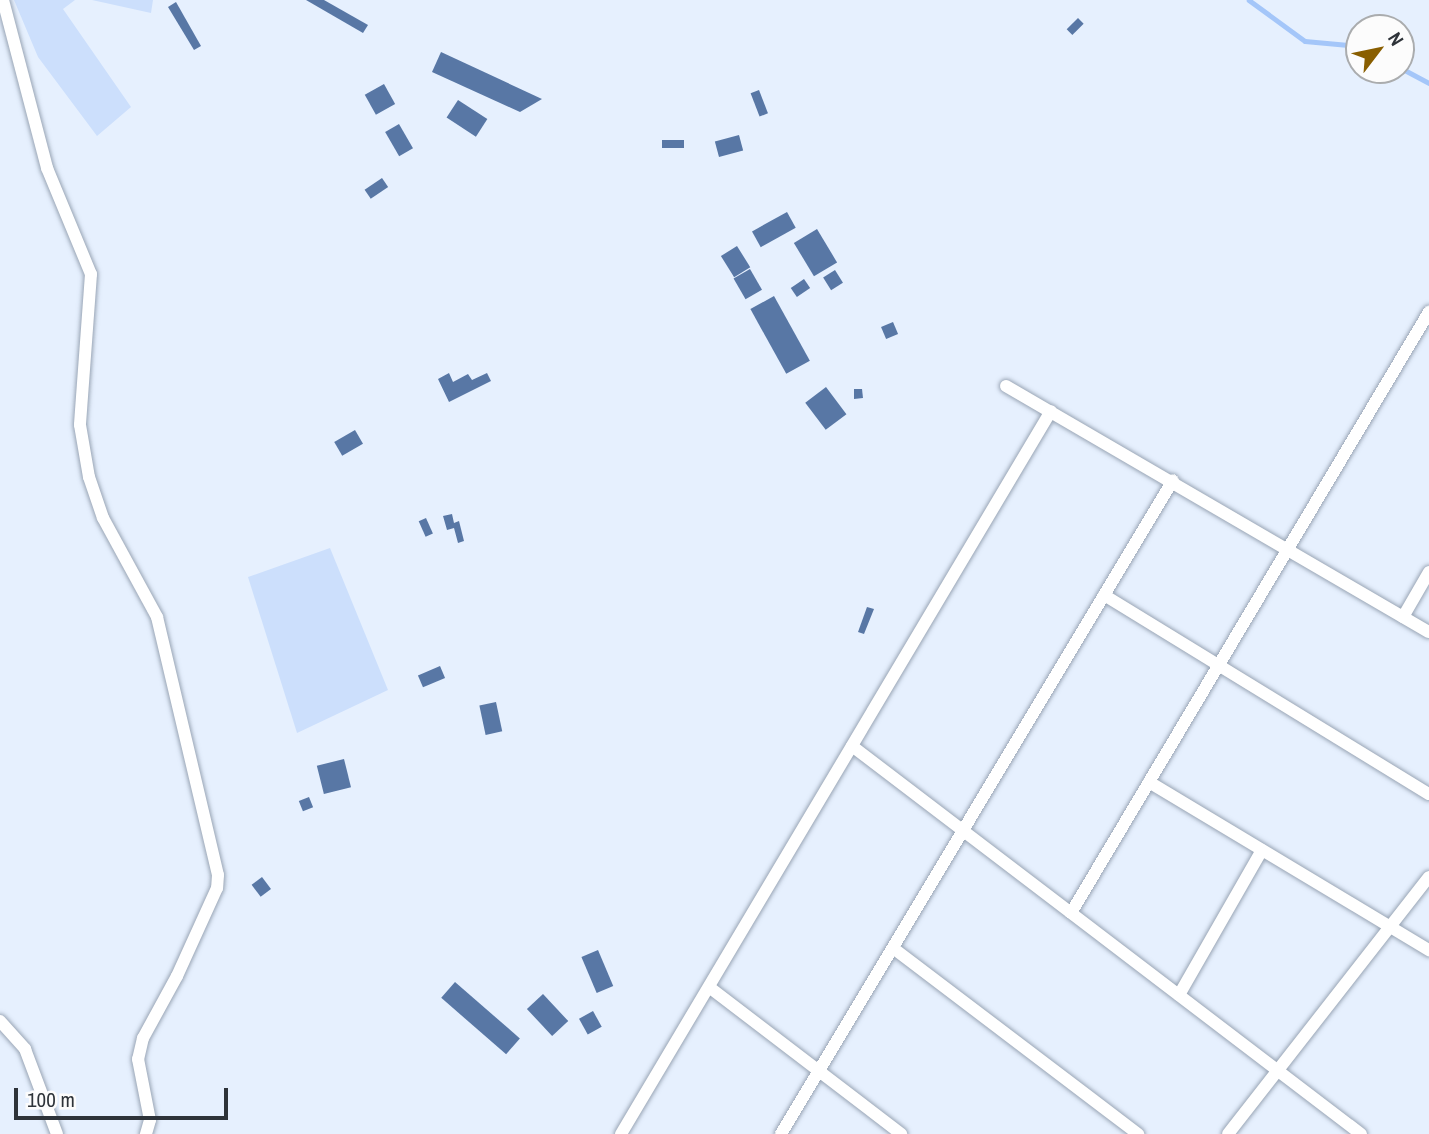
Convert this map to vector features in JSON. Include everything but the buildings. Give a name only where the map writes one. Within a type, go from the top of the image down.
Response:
[{"type":"street","points":[[3,0],[47,168],[91,274],[80,425],[89,477],[103,518],[157,617],[218,875],[217,888],[177,976],[143,1038],[138,1059],[150,1119],[146,1134]]},
{"type":"street","points":[[1071,913],[1429,312]]},
{"type":"street","points":[[1006,386],[1173,480],[1429,632]]},
{"type":"street","points":[[621,1134],[1051,411]]},
{"type":"street","points":[[781,1134],[1173,480]]},
{"type":"street","points":[[1403,617],[1429,572]]},
{"type":"street","points":[[1104,595],[1429,794]]},
{"type":"street","points":[[852,746],[1361,1134]]},
{"type":"street","points":[[1149,782],[1429,950]]},
{"type":"street","points":[[1179,995],[1262,850]]},
{"type":"street","points":[[1228,1134],[1429,877]]},
{"type":"street","points":[[893,948],[1138,1134]]},
{"type":"street","points":[[709,987],[901,1134]]},
{"type":"street","points":[[0,1021],[25,1048],[57,1134]]},
{"type":"shaded area","points":[[14,0],[75,0],[63,9],[131,107],[97,136],[38,57]]},
{"type":"shaded area","points":[[92,0],[153,0],[151,13]]},
{"type":"shaded area","points":[[330,548],[388,690],[297,733],[248,577]]},
{"type":"waterway","points":[[1249,0],[1305,41],[1345,45]]},
{"type":"waterway","points":[[1415,76],[1429,83]]}]
